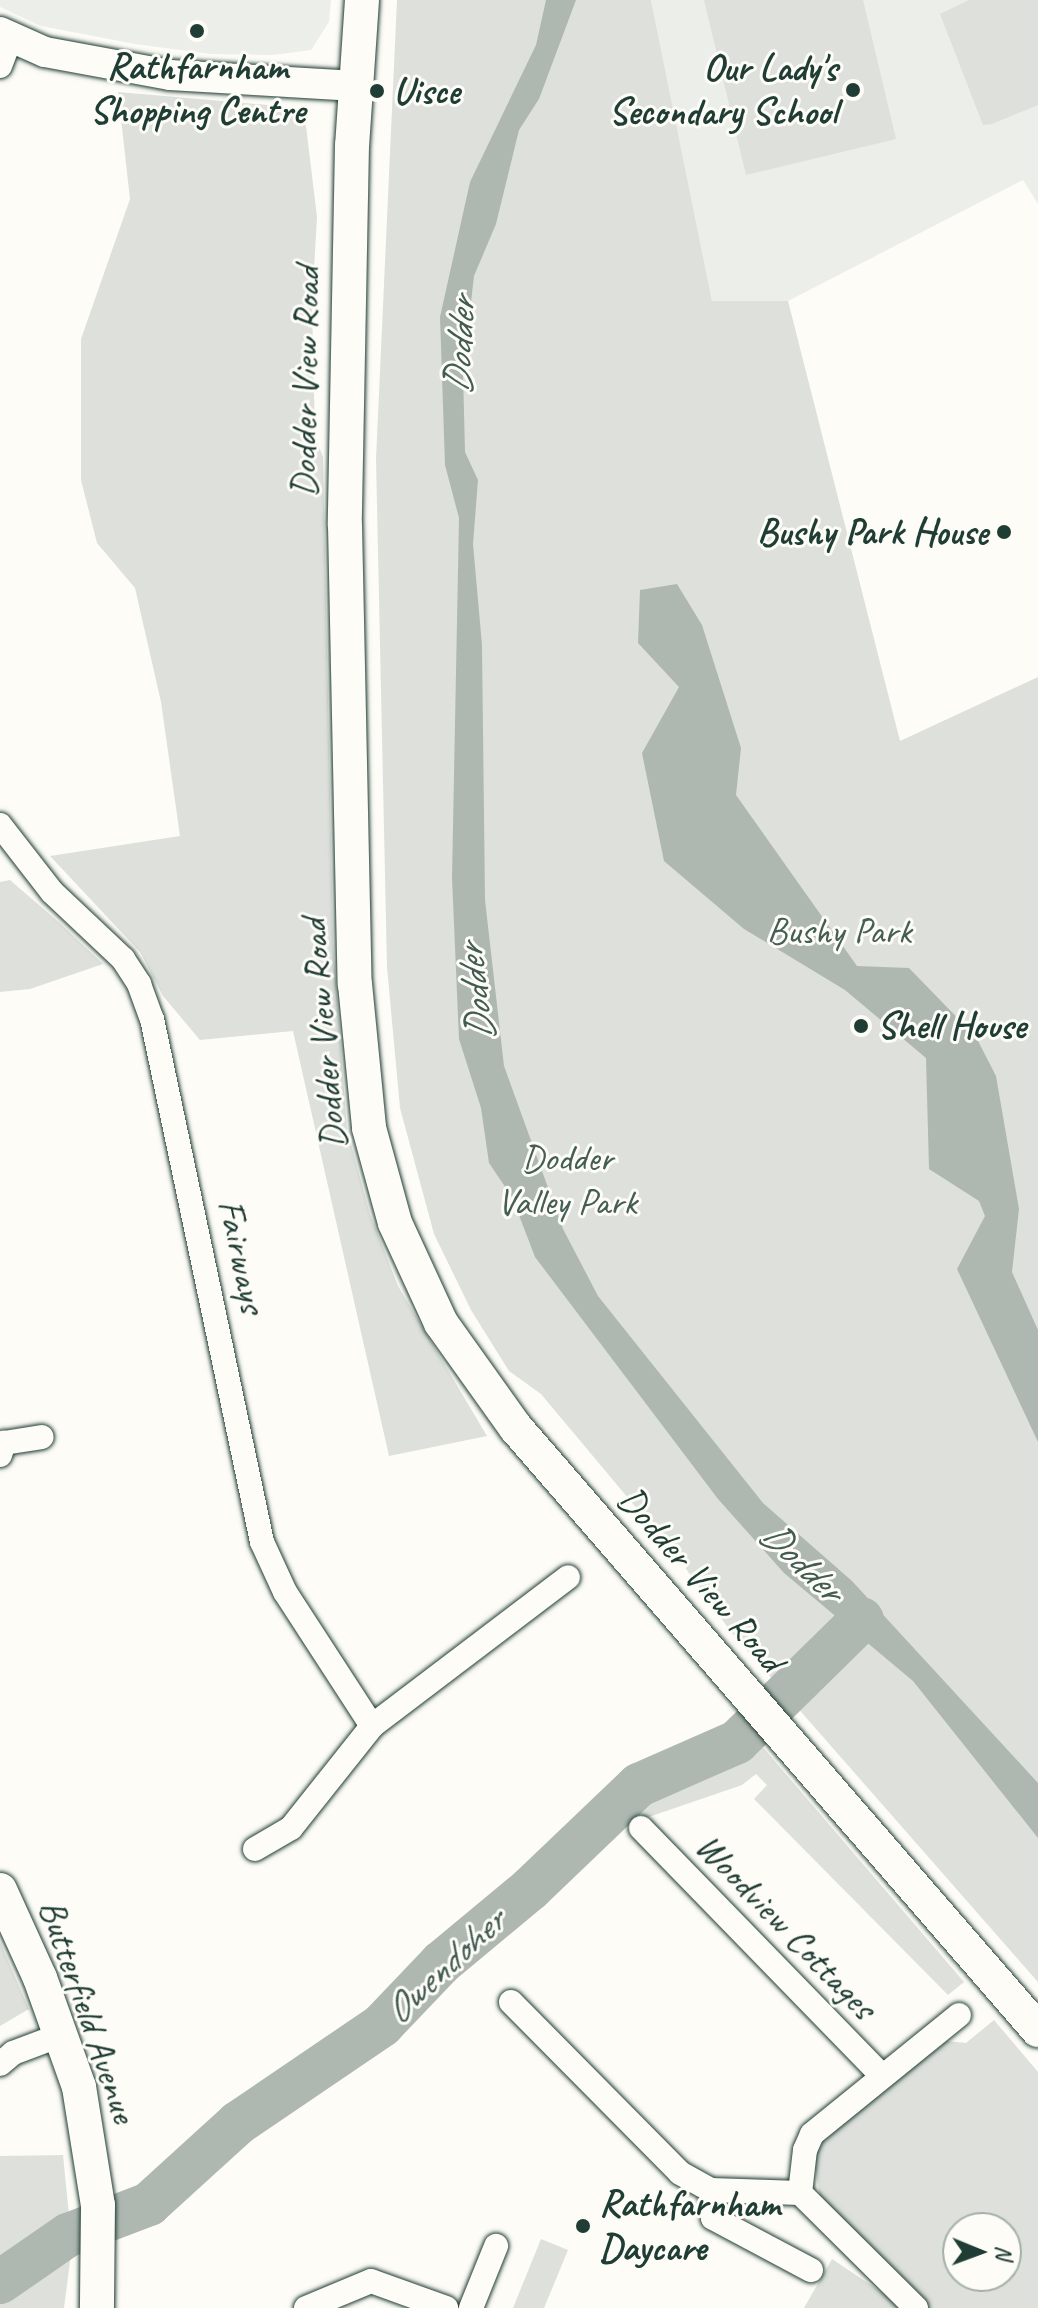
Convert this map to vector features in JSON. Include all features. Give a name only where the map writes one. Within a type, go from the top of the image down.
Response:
[{"type":"main road","name":"Dodder View Road","points":[[362,0],[346,354],[346,573],[357,1022],[378,1171],[414,1271],[471,1370],[764,1716],[1038,2030]]},
{"type":"main road","name":"Butterfield Avenue","points":[[0,1890],[61,2035],[86,2118],[99,2217],[98,2307]]},
{"type":"street","points":[[0,66],[5,34],[45,52],[170,75],[356,86]]},
{"type":"street","name":"Fairways","points":[[0,825],[52,892],[115,950],[139,984],[152,1019],[262,1542],[285,1592],[372,1726]]},
{"type":"street","points":[[0,1455],[4,1443],[42,1437]]},
{"type":"street","points":[[255,1849],[291,1828],[372,1726],[568,1577]]},
{"type":"street","name":"Woodview Cottages","points":[[641,1828],[880,2074]]},
{"type":"street","points":[[511,2002],[680,2173],[711,2190],[800,2193],[916,2308]]},
{"type":"street","points":[[800,2193],[812,2134],[880,2074],[959,2015]]},
{"type":"street","points":[[0,2064],[42,2039],[61,2035]]},
{"type":"street","points":[[711,2190],[713,2218],[811,2270]]},
{"type":"street","points":[[471,2308],[496,2246]]},
{"type":"street","points":[[306,2308],[371,2281],[446,2308]]},
{"type":"shaded area","name":"Rathfarnham Shopping Centre","points":[[0,0],[331,0],[329,22],[311,50],[273,55],[211,54],[135,44],[41,26],[0,7]]},
{"type":"shaded area","name":"Our Lady's Secondary School","points":[[651,0],[1038,0],[1038,204],[1023,180],[788,301],[712,301]]},
{"type":"green space","points":[[397,0],[651,0],[712,301],[788,301],[900,741],[1038,677],[1038,1982],[731,1632],[679,1559],[541,1394],[509,1371],[471,1310],[434,1234],[400,1108],[387,967],[376,459]]},
{"type":"green space","points":[[704,0],[863,0],[896,139],[746,175]]},
{"type":"green space","points":[[969,0],[1038,0],[1038,105],[992,124],[983,125],[940,14]]},
{"type":"green space","points":[[118,92],[290,107],[306,126],[317,217],[312,305],[315,436],[323,457],[333,943],[347,1130],[370,1214],[398,1286],[487,1436],[389,1456],[293,1031],[200,1040],[163,996],[140,952],[50,856],[180,836],[161,702],[135,588],[97,543],[81,480],[81,339],[130,199]]},
{"type":"green space","points":[[10,880],[103,964],[30,989],[0,992],[0,882]]},
{"type":"green space","points":[[754,1737],[964,1982],[948,1995],[754,1799],[767,1785],[756,1774],[742,1785],[637,1821],[642,1789],[721,1760]]},
{"type":"green space","points":[[0,1942],[29,2009],[0,2026]]},
{"type":"green space","points":[[994,2020],[1038,2072],[1038,2308],[927,2308],[821,2206],[814,2157],[820,2139],[861,2102],[947,2041],[966,2043]]},
{"type":"green space","points":[[63,2155],[72,2246],[64,2308],[0,2308],[0,2156]]},
{"type":"green space","points":[[541,2239],[568,2250],[544,2308],[513,2308]]},
{"type":"green space","points":[[832,2259],[905,2308],[804,2308]]},
{"type":"water","name":"Dodder","points":[[546,0],[576,0],[539,99],[519,130],[496,224],[474,276],[463,372],[465,452],[478,480],[473,544],[482,645],[485,900],[504,1066],[563,1229],[598,1296],[763,1503],[852,1581],[1038,1783],[1038,1838],[913,1681],[784,1573],[718,1499],[535,1257],[512,1197],[489,1163],[481,1108],[459,1039],[452,878],[459,518],[445,465],[440,317],[470,182],[536,45]]},
{"type":"water","points":[[677,584],[702,625],[741,748],[736,795],[857,966],[909,968],[976,1037],[996,1076],[1019,1209],[1012,1272],[1038,1330],[1038,1442],[957,1269],[985,1216],[979,1201],[929,1169],[926,1058],[845,990],[744,929],[664,861],[642,753],[679,687],[638,643],[640,590]]},
{"type":"waterway","name":"Owendoher","points":[[0,2282],[68,2235],[149,2204],[238,2123],[382,2025],[441,1963],[530,1889],[639,1785],[737,1742],[862,1619]]},
{"type":"waterway","name":"Owendoher","points":[[146,2213],[149,2204]]},
{"type":"place","name":"Rathfarnham Shopping Centre","points":[[197,31]]},
{"type":"place","name":"Our Lady's Secondary School","points":[[853,90]]},
{"type":"place","name":"Uisce","points":[[377,91]]},
{"type":"place","name":"Bushy Park House","points":[[1004,532]]},
{"type":"place","name":"Shell House","points":[[861,1026]]},
{"type":"place","name":"Rathfarnham Daycare","points":[[583,2226]]},
{"type":"park label","name":"Bushy Park","points":[[839,931]]},
{"type":"park label","name":"Dodder Valley Park","points":[[567,1180]]}]
